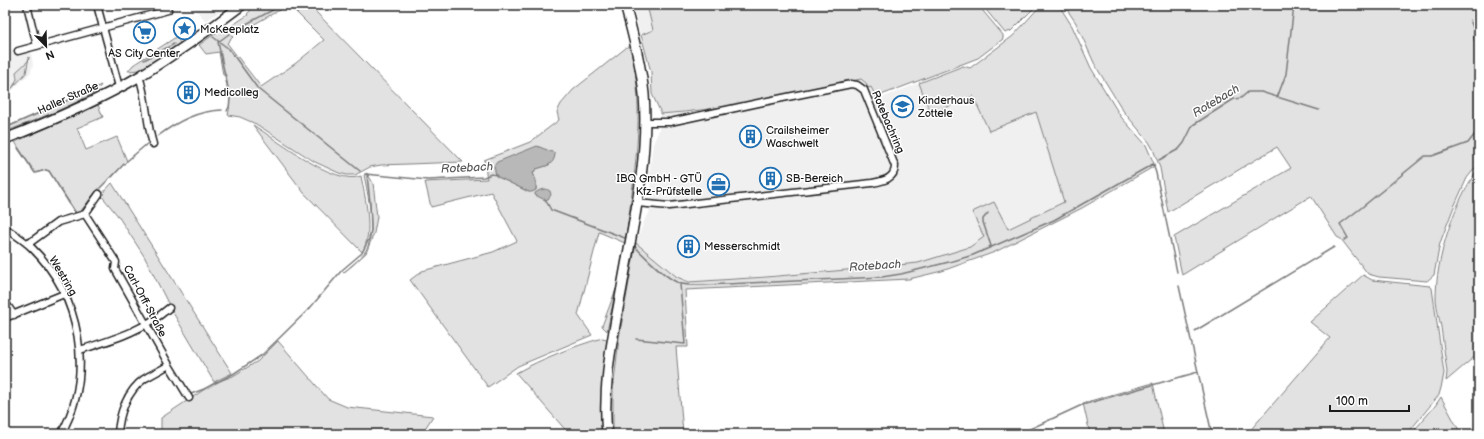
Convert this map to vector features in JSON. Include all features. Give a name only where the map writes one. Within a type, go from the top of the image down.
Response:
[{"type":"main road","name":"Haller Straße","points":[[5,138],[63,115],[139,76],[180,50],[242,5]]},
{"type":"main road","points":[[608,434],[605,394],[608,360],[637,203],[642,167],[644,122],[642,77],[625,5]]},
{"type":"street","points":[[26,5],[37,46]]},
{"type":"street","points":[[97,5],[119,87]]},
{"type":"street","points":[[18,51],[168,10]]},
{"type":"street","points":[[139,76],[143,87],[149,132],[153,144]]},
{"type":"street","name":"Rotebachring","points":[[637,203],[676,205],[872,184],[892,177],[895,171],[895,166],[869,101],[864,90],[857,85],[851,84],[670,122],[644,122]]},
{"type":"street","points":[[28,244],[58,222],[85,214],[99,194]]},
{"type":"street","name":"Carl-Orff-Straße","points":[[85,214],[116,262],[115,269],[189,398]]},
{"type":"street","name":"Westring","points":[[5,228],[28,244],[48,267],[64,294],[75,322],[80,350],[78,388],[71,412],[61,434]]},
{"type":"street","points":[[5,318],[64,294]]},
{"type":"street","points":[[5,302],[14,315]]},
{"type":"street","points":[[80,350],[123,337],[146,325],[169,308]]},
{"type":"street","points":[[118,434],[121,414],[132,392],[144,380],[169,365]]},
{"type":"shaded area","points":[[191,5],[228,5],[206,21]]},
{"type":"shaded area","points":[[256,5],[288,5],[237,34],[232,30],[231,26],[248,15],[247,14]]},
{"type":"shaded area","points":[[308,5],[314,10],[463,162],[381,165],[370,167],[355,175],[347,175],[315,162],[256,124],[240,117],[228,115],[230,105],[229,90],[226,75],[223,75],[219,52],[206,54],[199,45],[223,28],[226,28],[233,37],[227,43],[261,87],[296,63],[324,40],[290,6]]},
{"type":"shaded area","points":[[633,5],[647,5],[653,30],[640,35]]},
{"type":"shaded area","points":[[647,5],[978,5],[1003,35],[1003,39],[978,58],[876,97],[871,87],[868,88],[866,83],[861,79],[736,105],[660,114],[652,94],[651,72],[641,35],[653,30]]},
{"type":"shaded area","points":[[982,5],[1037,5],[1011,31],[1005,33]]},
{"type":"shaded area","points":[[1041,5],[1059,5],[1072,26],[1091,68],[1121,117],[1146,145],[1155,166],[1082,208],[995,252],[942,271],[909,279],[685,290],[688,347],[676,347],[683,434],[613,434],[613,391],[619,338],[636,243],[677,277],[689,282],[869,268],[918,263],[970,247],[984,237],[972,212],[994,202],[1008,229],[1064,202],[1036,112],[989,131],[973,96],[931,114],[919,83],[963,66],[970,68],[1013,36]]},
{"type":"shaded area","points":[[1064,5],[1479,5],[1479,163],[1467,178],[1453,209],[1440,243],[1434,275],[1427,281],[1379,277],[1368,274],[1341,239],[1337,237],[1311,196],[1182,275],[1174,237],[1291,168],[1277,147],[1168,212],[1160,168],[1153,149],[1124,112],[1095,65],[1076,23]]},
{"type":"shaded area","points":[[176,37],[181,44],[140,70],[128,71],[133,65]]},
{"type":"shaded area","points":[[5,46],[7,46],[9,50],[31,52],[33,65],[31,72],[5,97]]},
{"type":"shaded area","points":[[627,47],[631,47],[638,96],[638,120],[635,170],[625,243],[599,232],[578,315],[592,335],[518,366],[488,387],[410,280],[422,271],[493,252],[517,241],[491,192],[431,207],[425,182],[487,179],[484,160],[530,142],[559,120],[557,112],[561,104],[573,90]],"holes":[[[537,147],[555,153],[549,165],[536,169],[533,173],[536,181],[536,190],[529,192],[496,176]]]},
{"type":"shaded area","points":[[29,57],[26,73],[5,96],[5,92],[13,87],[17,79],[16,72],[28,61]]},
{"type":"shaded area","points":[[861,79],[871,87],[877,100],[919,83],[931,114],[973,96],[989,131],[1036,112],[1064,202],[1007,229],[994,202],[984,238],[970,247],[918,263],[869,268],[689,282],[677,277],[636,243],[645,219],[649,214],[652,194],[650,168],[653,144],[659,130],[660,114],[687,112],[724,106]]},
{"type":"shaded area","points":[[101,85],[87,97],[73,104],[5,132],[5,128]]},
{"type":"shaded area","points":[[98,105],[103,117],[77,128],[86,150],[117,137],[127,161],[95,193],[79,214],[77,214],[49,171],[46,170],[35,173],[15,142]]},
{"type":"shaded area","points":[[253,125],[290,150],[321,168],[336,175],[350,178],[361,176],[368,215],[366,244],[362,252],[304,193]]},
{"type":"shaded area","points":[[537,146],[555,153],[555,157],[552,163],[536,169],[533,173],[536,181],[536,190],[529,192],[496,176],[494,166],[497,162]]},
{"type":"shaded area","points":[[1479,168],[1479,353],[1446,381],[1447,372],[1436,300],[1439,267],[1448,231],[1455,213],[1470,181]]},
{"type":"shaded area","points":[[367,173],[373,183],[377,217],[374,233],[366,253],[360,258],[368,246],[371,229],[370,210],[364,175]]},
{"type":"shaded area","points":[[112,183],[232,373],[214,382],[172,311],[144,256],[118,216],[101,195]]},
{"type":"shaded area","points":[[546,189],[550,191],[551,195],[548,199],[545,200],[535,195],[535,193],[540,190]]},
{"type":"shaded area","points":[[1363,275],[1372,280],[1430,286],[1432,288],[1444,373],[1439,395],[1407,434],[1247,434],[1330,338],[1310,322]]},
{"type":"shaded area","points":[[616,289],[607,331],[602,326]]},
{"type":"shaded area","points":[[602,338],[607,339],[605,361],[604,434],[569,434],[516,373],[558,353]]},
{"type":"shaded area","points":[[278,341],[328,399],[347,407],[433,416],[426,427],[426,434],[162,434],[161,418],[214,383],[233,376],[258,361]]},
{"type":"shaded area","points":[[1153,383],[1164,434],[1090,434],[1083,403]]},
{"type":"shaded area","points":[[1441,397],[1461,434],[1411,434],[1435,406]]},
{"type":"waterway","points":[[235,30],[282,5]]},
{"type":"waterway","points":[[1277,98],[1286,74],[1294,5]]},
{"type":"waterway","points":[[1470,20],[1474,30],[1474,38],[1479,56]]},
{"type":"waterway","points":[[218,42],[229,34]]},
{"type":"waterway","name":"Rotebach","points":[[213,37],[229,49],[258,89],[360,171]]},
{"type":"waterway","points":[[218,42],[230,99],[227,111]]},
{"type":"waterway","points":[[144,60],[174,44]]},
{"type":"waterway","points":[[5,128],[94,88]]},
{"type":"waterway","name":"Rotebach","points":[[1159,160],[1179,149],[1184,143],[1193,125],[1234,99],[1241,98],[1248,92],[1261,92],[1319,110]]},
{"type":"waterway","points":[[158,136],[180,121],[204,112],[222,110]]},
{"type":"waterway","points":[[1344,240],[1348,238],[1340,224],[1425,156],[1432,156],[1468,143],[1479,129]]},
{"type":"waterway","points":[[127,161],[148,143]]},
{"type":"waterway","points":[[18,148],[35,173],[46,170],[49,171],[76,214]]},
{"type":"waterway","points":[[112,177],[124,164]]},
{"type":"waterway","name":"Rotebach","points":[[634,246],[668,277],[679,283],[689,285],[882,277],[901,274],[973,255],[1054,220],[1153,164],[1177,272]]},
{"type":"waterway","name":"Rotebach","points":[[365,174],[428,180],[484,177],[491,174],[497,175]]},
{"type":"waterway","points":[[191,394],[233,374],[262,355],[310,308],[342,270],[362,253],[369,239],[371,230],[367,175]]},
{"type":"waterway","points":[[80,213],[95,193],[108,180]]},
{"type":"waterway","name":"Rotebach","points":[[545,199],[551,210],[625,238]]},
{"type":"waterway","points":[[988,213],[983,219],[983,222],[991,246],[989,247]]},
{"type":"waterway","points":[[1195,331],[1334,247]]},
{"type":"waterway","points":[[636,339],[685,344],[680,284]]},
{"type":"waterway","points":[[1019,434],[1082,405],[1198,372],[1179,286]]},
{"type":"waterway","points":[[1198,372],[1212,434]]},
{"type":"place","name":"McKeeplatz","points":[[185,29]]},
{"type":"place","name":"AS City Center","points":[[144,33]]},
{"type":"place","name":"Medicolleg","points":[[189,92]]},
{"type":"place","name":"Kinderhaus Zottele","points":[[902,106]]},
{"type":"place","name":"Crailsheimer Waschwelt","points":[[751,136]]},
{"type":"place","name":"SB-Bereich","points":[[771,178]]},
{"type":"place","name":"IBQ GmbH - GTÜ Kfz-Prüfstelle","points":[[718,184]]},
{"type":"place","name":"Messerschmidt","points":[[689,246]]}]
